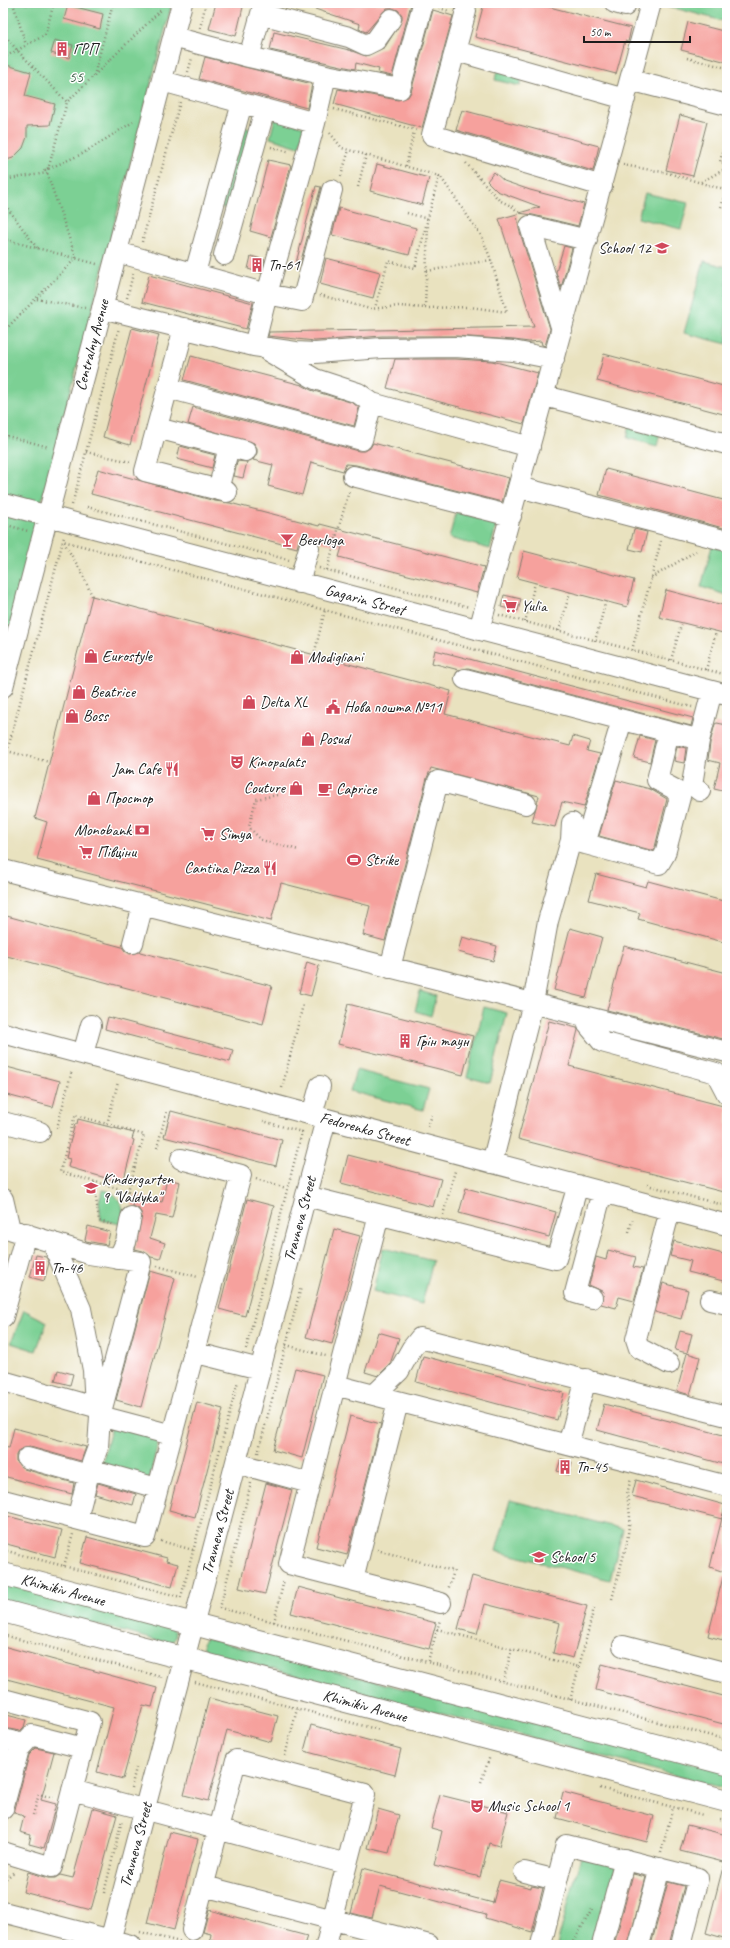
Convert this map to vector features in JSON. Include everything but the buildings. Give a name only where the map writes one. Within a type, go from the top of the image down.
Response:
[{"type":"main road","name":"Khimikiv Avenue","points":[[3,1574],[727,1764]]},
{"type":"main road","name":"Khimikiv Avenue","points":[[3,1611],[727,1801]]},
{"type":"street","points":[[480,630],[651,3]]},
{"type":"street","points":[[173,37],[326,75],[400,89],[423,4]]},
{"type":"street","name":"Centralny Avenue","points":[[3,687],[50,507],[94,308],[117,252],[173,37],[173,5]]},
{"type":"street","points":[[249,57],[262,8],[349,36],[366,45],[376,40],[391,19]]},
{"type":"street","points":[[466,13],[456,51],[423,133],[602,186]]},
{"type":"street","points":[[456,51],[628,90],[727,105]]},
{"type":"street","points":[[258,347],[267,294],[318,114],[326,75]]},
{"type":"street","points":[[162,81],[265,109],[318,114]]},
{"type":"street","points":[[195,273],[242,103]]},
{"type":"street","points":[[224,255],[265,109]]},
{"type":"street","points":[[117,252],[267,294],[302,301],[332,190]]},
{"type":"street","points":[[209,224],[231,230]]},
{"type":"street","points":[[530,226],[587,240]]},
{"type":"street","points":[[530,226],[562,330]]},
{"type":"street","points":[[94,308],[123,313],[258,347],[315,353],[382,348],[455,347],[513,351],[554,359]]},
{"type":"street","points":[[157,428],[238,449],[223,491],[145,472],[184,328]]},
{"type":"street","points":[[258,347],[315,379],[358,393],[372,403],[530,447]]},
{"type":"street","points":[[168,388],[362,440],[372,403]]},
{"type":"street","points":[[544,396],[727,444]]},
{"type":"street","points":[[353,476],[511,516]]},
{"type":"street","points":[[519,487],[722,540]]},
{"type":"street","name":"Gagarin Street","points":[[3,504],[50,507],[304,565],[480,630],[720,693]]},
{"type":"street","points":[[465,679],[688,737]]},
{"type":"street","points":[[700,791],[692,784],[699,741],[707,711],[720,693]]},
{"type":"street","points":[[492,1163],[533,1004],[548,921],[576,836],[622,720]]},
{"type":"street","points":[[576,836],[659,864],[665,854],[680,797],[674,789],[657,780],[669,732]]},
{"type":"street","points":[[390,968],[438,781],[526,804]]},
{"type":"street","points":[[3,870],[727,1052]]},
{"type":"street","points":[[133,943],[142,905]]},
{"type":"street","points":[[586,1017],[588,1025],[602,1042],[716,1073],[727,1094]]},
{"type":"street","points":[[77,1062],[91,1025]]},
{"type":"street","name":"Fedorenko Street","points":[[3,1033],[77,1062],[319,1117],[727,1225]]},
{"type":"street","name":"Travneva Street","points":[[110,1942],[136,1807],[245,1466],[260,1370],[306,1196],[319,1117],[320,1086]]},
{"type":"street","points":[[3,1122],[40,1132]]},
{"type":"street","points":[[3,1500],[145,1537],[241,1176],[181,1159]]},
{"type":"street","points":[[306,1196],[556,1259],[578,1185]]},
{"type":"street","points":[[592,1298],[575,1293],[602,1192]]},
{"type":"street","points":[[3,1198],[13,1230],[3,1317]]},
{"type":"street","points":[[669,1364],[639,1348],[636,1339],[670,1210]]},
{"type":"street","points":[[379,1214],[289,1564],[443,1605]]},
{"type":"street","points":[[118,1259],[126,1242],[129,1223]]},
{"type":"street","points":[[13,1230],[89,1254],[141,1262],[99,1410]]},
{"type":"street","points":[[52,1242],[81,1309],[99,1410],[98,1447],[89,1472],[77,1519]]},
{"type":"street","points":[[374,1395],[399,1371],[412,1348],[420,1338],[727,1416]]},
{"type":"street","points":[[193,1352],[260,1370]]},
{"type":"street","points":[[568,1445],[586,1379]]},
{"type":"street","points":[[335,1385],[727,1486]]},
{"type":"street","points":[[10,1386],[99,1410],[172,1435]]},
{"type":"street","points":[[353,1580],[379,1471],[398,1402]]},
{"type":"street","points":[[27,1458],[158,1488]]},
{"type":"street","points":[[245,1466],[310,1483]]},
{"type":"street","points":[[622,1646],[727,1673]]},
{"type":"street","points":[[3,1699],[90,1722],[52,1867],[3,1852]]},
{"type":"street","points":[[3,1809],[19,1749],[32,1735],[83,1748]]},
{"type":"street","points":[[3,1739],[23,1744]]},
{"type":"street","points":[[192,1930],[236,1760],[365,1794],[326,1945]]},
{"type":"street","points":[[71,1796],[136,1807],[347,1864]]},
{"type":"street","points":[[541,1945],[566,1845],[698,1878],[681,1945]]},
{"type":"street","points":[[602,1945],[625,1860]]},
{"type":"street","points":[[639,1945],[658,1868]]},
{"type":"street","points":[[524,1872],[557,1880]]},
{"type":"street","points":[[204,1886],[429,1945]]},
{"type":"street","points":[[3,1912],[110,1942],[130,1945]]},
{"type":"path","points":[[13,3],[26,45]]},
{"type":"path","points":[[3,58],[45,35],[54,3]]},
{"type":"path","points":[[94,76],[113,3]]},
{"type":"path","points":[[3,768],[206,3]]},
{"type":"path","points":[[423,4],[466,13]]},
{"type":"path","points":[[76,258],[47,173],[67,102],[173,5]]},
{"type":"path","points":[[3,33],[17,50],[67,102]]},
{"type":"path","points":[[687,58],[727,68]]},
{"type":"path","points":[[318,114],[423,133],[406,166]]},
{"type":"path","points":[[304,290],[370,308],[470,307],[507,312],[491,260],[482,237],[473,222],[439,176],[342,148],[326,129],[318,114]]},
{"type":"path","points":[[48,168],[43,171],[82,154],[134,122]]},
{"type":"path","points":[[727,133],[720,162],[727,164]]},
{"type":"path","points":[[256,143],[306,157]]},
{"type":"path","points":[[332,190],[336,191],[349,150]]},
{"type":"path","points":[[358,187],[366,155]]},
{"type":"path","points":[[464,160],[495,196],[513,207],[530,226]]},
{"type":"path","points":[[609,161],[644,170],[668,173],[701,182],[715,188],[727,189],[720,207]]},
{"type":"path","points":[[701,182],[727,168]]},
{"type":"path","points":[[3,180],[47,173]]},
{"type":"path","points":[[375,308],[388,260],[415,268],[439,176]]},
{"type":"path","points":[[3,202],[37,248]]},
{"type":"path","points":[[407,213],[428,219]]},
{"type":"path","points":[[425,308],[428,219]]},
{"type":"path","points":[[3,239],[97,264]]},
{"type":"path","points":[[3,332],[76,258]]},
{"type":"path","points":[[427,271],[491,260]]},
{"type":"path","points":[[36,298],[94,308]]},
{"type":"path","points":[[3,435],[49,447]]},
{"type":"path","points":[[86,452],[146,466]]},
{"type":"path","points":[[327,570],[353,476]]},
{"type":"path","points":[[50,507],[327,570],[727,675]]},
{"type":"path","points":[[632,650],[665,525]]},
{"type":"path","points":[[651,578],[722,540]]},
{"type":"path","points":[[63,541],[82,573],[92,596]]},
{"type":"path","points":[[63,541],[707,711]]},
{"type":"path","points":[[525,622],[535,582]]},
{"type":"path","points":[[559,631],[570,592]]},
{"type":"path","points":[[595,640],[606,601]]},
{"type":"path","points":[[314,655],[325,610]]},
{"type":"path","points":[[671,660],[682,622]]},
{"type":"path","points":[[706,670],[716,632]]},
{"type":"path","points":[[7,751],[49,762]]},
{"type":"path","points":[[277,796],[256,799],[249,826],[261,840],[299,850]]},
{"type":"path","points":[[282,1088],[302,1005]]},
{"type":"path","points":[[40,1132],[54,1136],[77,1062]]},
{"type":"path","points":[[107,1124],[118,1082]]},
{"type":"path","points":[[157,1148],[167,1110]]},
{"type":"path","points":[[75,1115],[107,1124],[144,1135],[128,1192],[60,1172],[75,1115]]},
{"type":"path","points":[[428,1127],[432,1115]]},
{"type":"path","points":[[448,1169],[462,1173]]},
{"type":"path","points":[[439,1230],[455,1171]]},
{"type":"path","points":[[241,1176],[286,1188]]},
{"type":"path","points":[[94,1182],[99,1220],[129,1223]]},
{"type":"path","points":[[625,1215],[639,1219]]},
{"type":"path","points":[[629,1232],[633,1217]]},
{"type":"path","points":[[141,1262],[212,1281]]},
{"type":"path","points":[[302,1284],[286,1345],[245,1466],[220,1608],[727,1740]]},
{"type":"path","points":[[286,1345],[342,1360]]},
{"type":"path","points":[[612,1599],[627,1543],[630,1516],[627,1494],[635,1462]]},
{"type":"path","points":[[64,1566],[77,1519]]},
{"type":"path","points":[[145,1537],[193,1550]]},
{"type":"path","points":[[362,1546],[454,1571],[428,1661]]},
{"type":"path","points":[[274,1622],[289,1564]]},
{"type":"path","points":[[570,1700],[594,1608]]},
{"type":"path","points":[[437,1629],[579,1667]]},
{"type":"path","points":[[3,1634],[161,1677],[159,1684]]},
{"type":"path","points":[[503,1681],[512,1649]]},
{"type":"path","points":[[281,1771],[297,1708]]},
{"type":"path","points":[[103,1895],[136,1807],[138,1761]]},
{"type":"path","points":[[33,1816],[39,1794],[71,1796]]},
{"type":"path","points":[[658,1868],[673,1807]]},
{"type":"green space","name":"55","points":[[3,3],[172,3],[41,504],[3,494]]},
{"type":"green space","points":[[663,3],[727,3],[727,22],[663,5]]},
{"type":"green space","points":[[497,70],[522,77],[520,86],[495,80]]},
{"type":"green space","points":[[275,118],[305,127],[299,147],[270,138]]},
{"type":"green space","points":[[241,126],[254,130],[232,210],[218,206]]},
{"type":"green space","points":[[645,193],[688,203],[681,229],[638,218]]},
{"type":"green space","points":[[704,261],[727,267],[727,344],[684,333]]},
{"type":"green space","points":[[630,425],[660,433],[657,446],[627,438]]},
{"type":"green space","points":[[456,512],[497,523],[490,549],[449,538]]},
{"type":"green space","points":[[3,513],[38,522],[3,657]]},
{"type":"green space","points":[[712,546],[727,550],[727,595],[701,587]]},
{"type":"green space","points":[[420,991],[436,996],[431,1016],[415,1011]]},
{"type":"green space","points":[[484,1007],[507,1013],[490,1083],[467,1077]]},
{"type":"green space","points":[[356,1070],[429,1089],[423,1110],[350,1091]]},
{"type":"green space","points":[[103,1190],[109,1191],[117,1198],[123,1208],[125,1225],[101,1220],[99,1201]]},
{"type":"green space","points":[[383,1248],[433,1261],[422,1304],[373,1291]]},
{"type":"green space","points":[[24,1310],[47,1322],[36,1351],[11,1343]]},
{"type":"green space","points":[[112,1426],[159,1439],[149,1480],[101,1467]]},
{"type":"green space","points":[[510,1500],[623,1529],[610,1580],[496,1551]]},
{"type":"green space","points":[[3,1583],[170,1627],[175,1631],[176,1637],[172,1642],[166,1643],[3,1600]]},
{"type":"green space","points":[[206,1638],[727,1772],[727,1789],[208,1652],[204,1648],[203,1642]]},
{"type":"green space","points":[[581,1856],[617,1865],[596,1945],[557,1945]]},
{"type":"place","name":"ГРП","points":[[62,49]]},
{"type":"place","name":"School 12","points":[[662,248]]},
{"type":"place","name":"Тп-61","points":[[257,265]]},
{"type":"place","name":"Beerloga","points":[[287,540]]},
{"type":"place","name":"Yulia","points":[[510,606]]},
{"type":"place","name":"Eurostyle","points":[[91,656]]},
{"type":"place","name":"Modigliani","points":[[297,657]]},
{"type":"place","name":"Beatrice","points":[[79,692]]},
{"type":"place","name":"Delta XL","points":[[249,702]]},
{"type":"place","name":"Нова пошта №11","points":[[333,707]]},
{"type":"place","name":"Boss","points":[[72,716]]},
{"type":"place","name":"Posud","points":[[308,739]]},
{"type":"place","name":"Kinopalats","points":[[237,762]]},
{"type":"place","name":"Jam Cafe","points":[[172,769]]},
{"type":"place","name":"Couture","points":[[296,788]]},
{"type":"place","name":"Caprice","points":[[325,789]]},
{"type":"place","name":"Простор","points":[[94,798]]},
{"type":"place","name":"Monobank","points":[[142,830]]},
{"type":"place","name":"Simya","points":[[208,834]]},
{"type":"place","name":"Півціни","points":[[86,852]]},
{"type":"place","name":"Strike","points":[[354,860]]},
{"type":"place","name":"Cantina Pizza","points":[[270,868]]},
{"type":"place","name":"Грін таун","points":[[405,1041]]},
{"type":"place","name":"Kindergarten 9 \"Valdyka\"","points":[[91,1188]]},
{"type":"place","name":"Тп-46","points":[[40,1268]]},
{"type":"place","name":"Тп-45","points":[[565,1467]]},
{"type":"place","name":"School 5","points":[[539,1557]]},
{"type":"place","name":"Music School 1","points":[[477,1806]]}]
